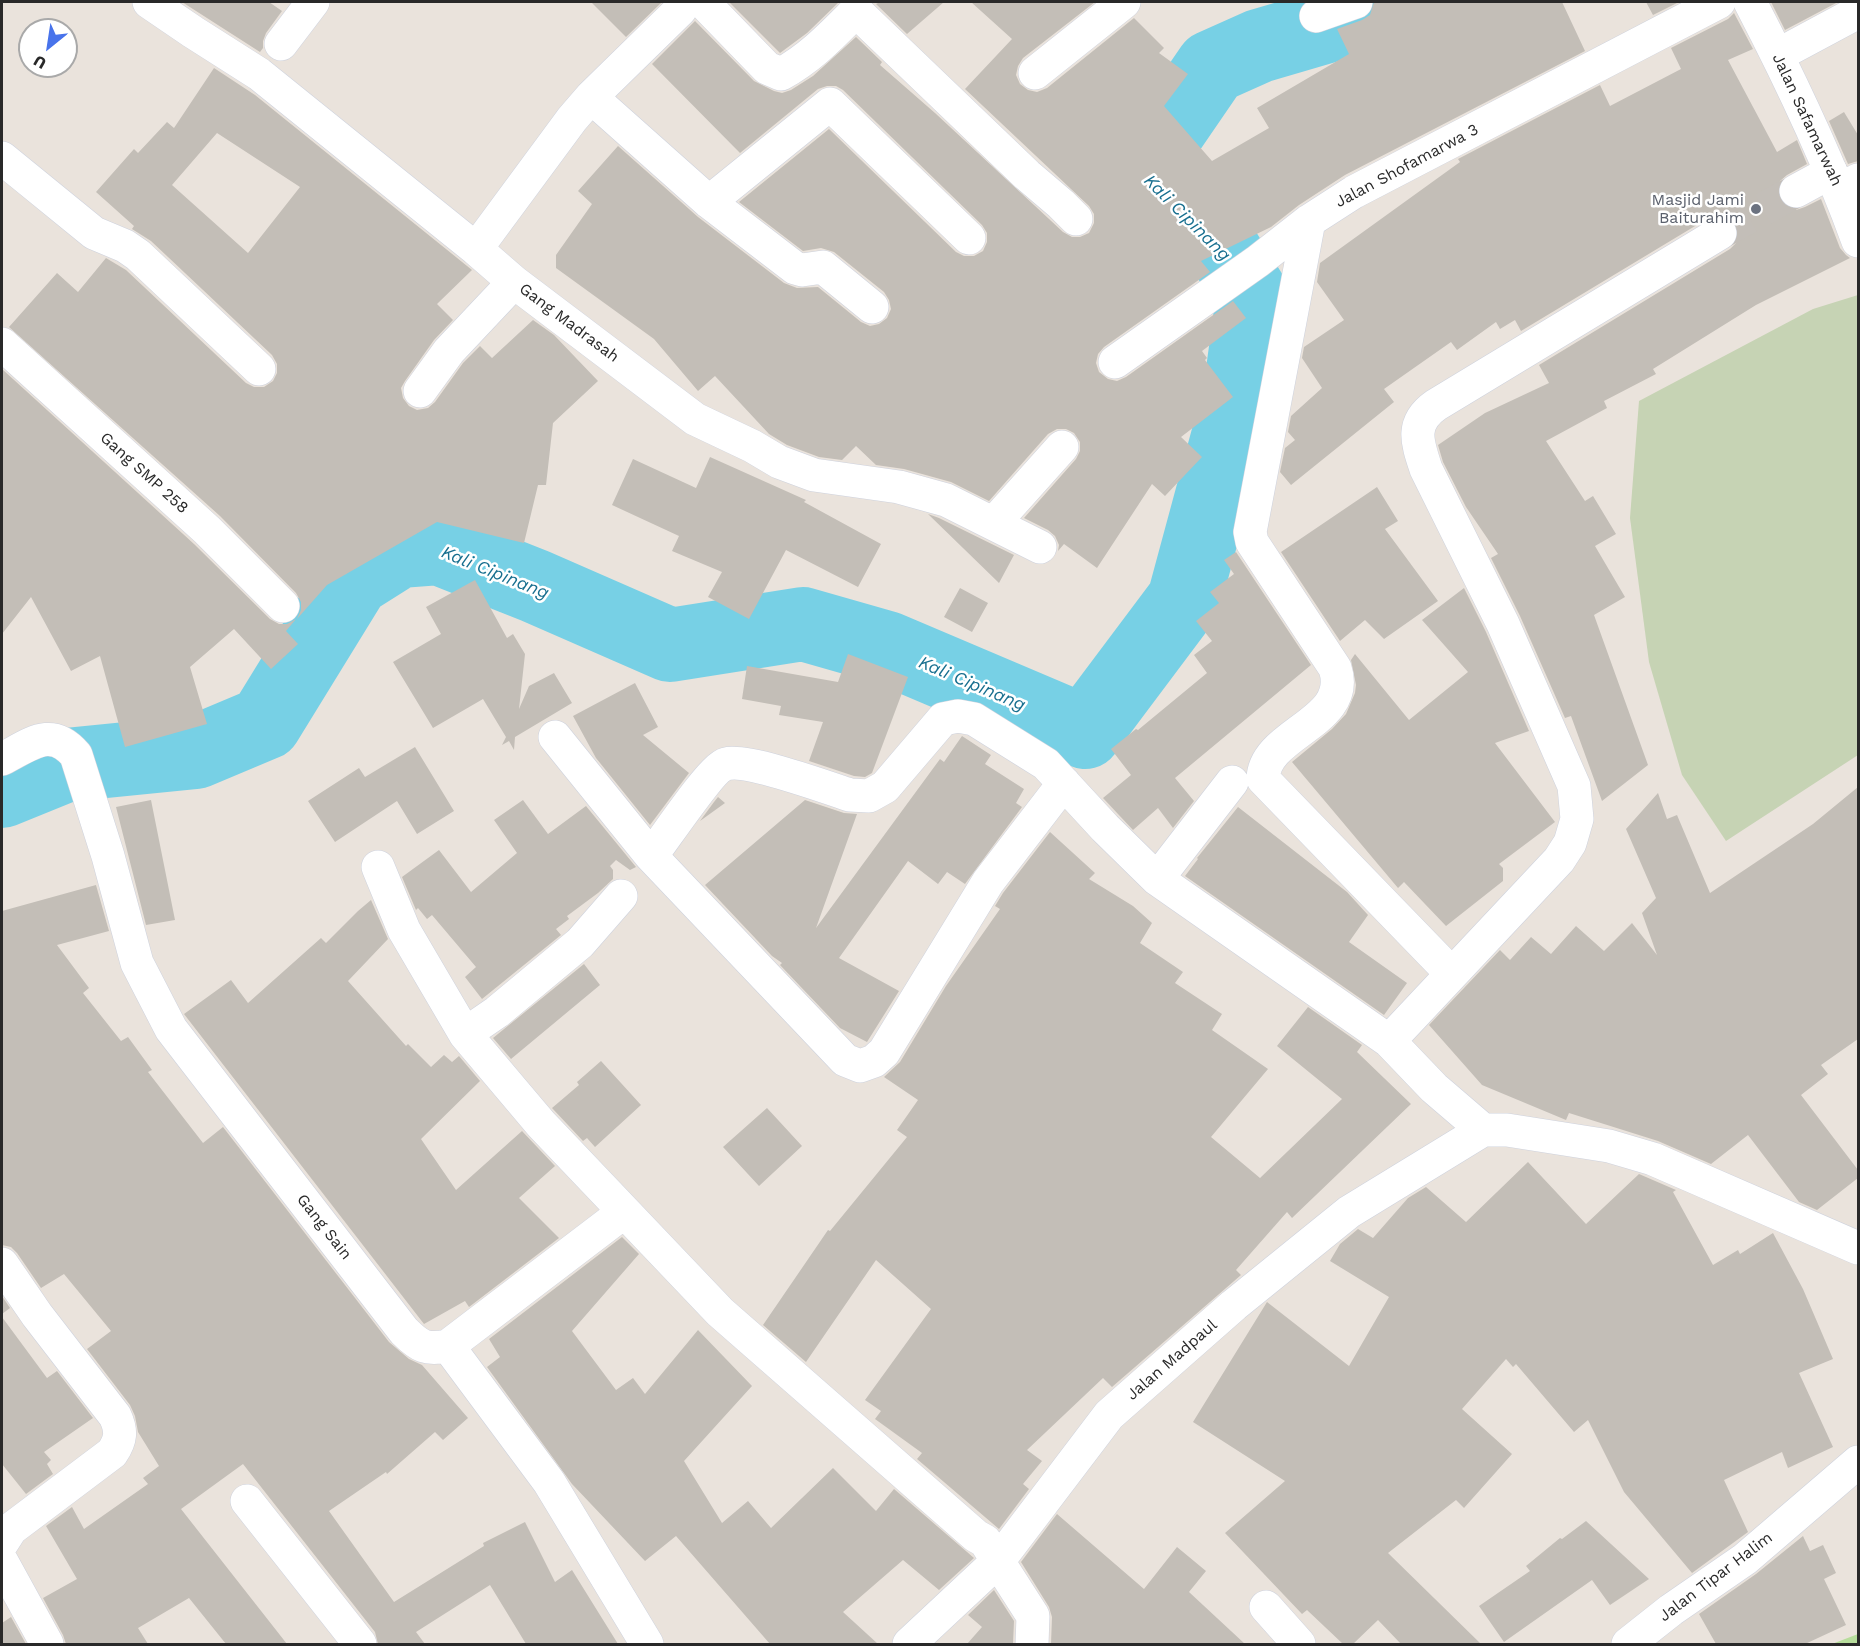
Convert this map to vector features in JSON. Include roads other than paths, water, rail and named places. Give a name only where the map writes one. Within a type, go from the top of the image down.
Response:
[{"type":"street","name":"Gang Madrasah","points":[[149,2],[259,74],[514,282],[695,419],[752,446],[779,462],[814,475],[899,487],[946,500],[1040,547]]},
{"type":"street","points":[[281,44],[313,2]]},
{"type":"street","points":[[476,249],[572,119],[591,97],[680,10],[685,2]]},
{"type":"street","points":[[703,2],[767,68],[781,74],[798,65],[817,50],[853,14],[858,13],[1076,219]]},
{"type":"street","points":[[1035,72],[1124,2]]},
{"type":"street","points":[[1316,16],[1356,2]]},
{"type":"street","name":"Jalan Shofamarwa 3","points":[[1115,362],[1258,261],[1309,221],[1354,192],[1719,2]]},
{"type":"street","name":"Jalan Safamarwah","points":[[1750,2],[1843,181],[1858,241]]},
{"type":"street","points":[[1778,55],[1858,12]]},
{"type":"street","points":[[591,97],[709,202],[795,268],[802,270],[824,267],[872,307]]},
{"type":"street","points":[[709,202],[830,104],[969,238]]},
{"type":"street","points":[[2,159],[94,233],[138,255],[259,369]]},
{"type":"street","points":[[1796,191],[1843,181]]},
{"type":"street","points":[[1309,221],[1250,532],[1252,542],[1335,668],[1338,678],[1337,690],[1324,712],[1270,756],[1264,768],[1263,779],[1451,973]]},
{"type":"street","points":[[1389,1041],[1559,860],[1570,843],[1577,819],[1574,786],[1503,624],[1426,469],[1419,443],[1419,423],[1425,412],[1436,405],[1720,233]]},
{"type":"street","points":[[420,391],[449,351],[514,282]]},
{"type":"street","name":"Gang SMP 258","points":[[2,344],[207,530],[284,606]]},
{"type":"street","points":[[994,523],[1062,447]]},
{"type":"street","points":[[651,856],[711,775],[725,764],[745,763],[850,795],[868,796],[885,787],[943,719],[958,716],[974,718],[1046,764],[1105,828],[1157,879],[1389,1041],[1434,1088],[1483,1130],[1507,1130],[1609,1146],[1653,1159],[1858,1248]]},
{"type":"street","points":[[555,737],[651,856],[845,1060],[860,1066],[874,1061],[884,1052],[988,882],[1064,783]]},
{"type":"street","name":"Gang Sain","points":[[2,759],[37,741],[51,738],[67,744],[76,755],[108,856],[137,963],[171,1029],[404,1331],[417,1344],[431,1349],[448,1346]]},
{"type":"street","points":[[1157,879],[1232,782]]},
{"type":"street","points":[[378,867],[404,930],[465,1034],[541,1124],[720,1312],[976,1536],[985,1541],[1033,1616],[1032,1644]]},
{"type":"street","points":[[465,1034],[497,1012],[580,944],[621,896]]},
{"type":"street","name":"Jalan Madpaul","points":[[909,1644],[999,1560],[1102,1424],[1118,1407],[1234,1305],[1349,1212],[1483,1130]]},
{"type":"street","points":[[624,1212],[448,1346],[549,1482],[647,1644]]},
{"type":"street","points":[[2,1264],[37,1315],[115,1416],[121,1429],[119,1443],[112,1453],[11,1529],[2,1543]]},
{"type":"street","name":"Jalan Tipar Halim","points":[[1628,1644],[1671,1610],[1745,1559],[1858,1462]]},
{"type":"street","points":[[248,1501],[360,1644]]},
{"type":"street","points":[[2,1562],[47,1644]]},
{"type":"street","points":[[1266,1607],[1299,1644]]},
{"type":"waterway","name":"Kali Cipinang","points":[[2,791],[66,765],[196,752],[265,723],[353,580],[399,551],[439,548],[535,586],[670,645],[803,624],[887,648],[1085,732],[1184,600],[1240,393],[1253,297],[1225,252],[1140,172],[1212,67],[1259,46],[1409,2]]},
{"type":"tunnel","points":[[1720,233],[1796,191]]},
{"type":"place","name":"Masjid Jami Baiturahim","points":[[1756,209]]}]
